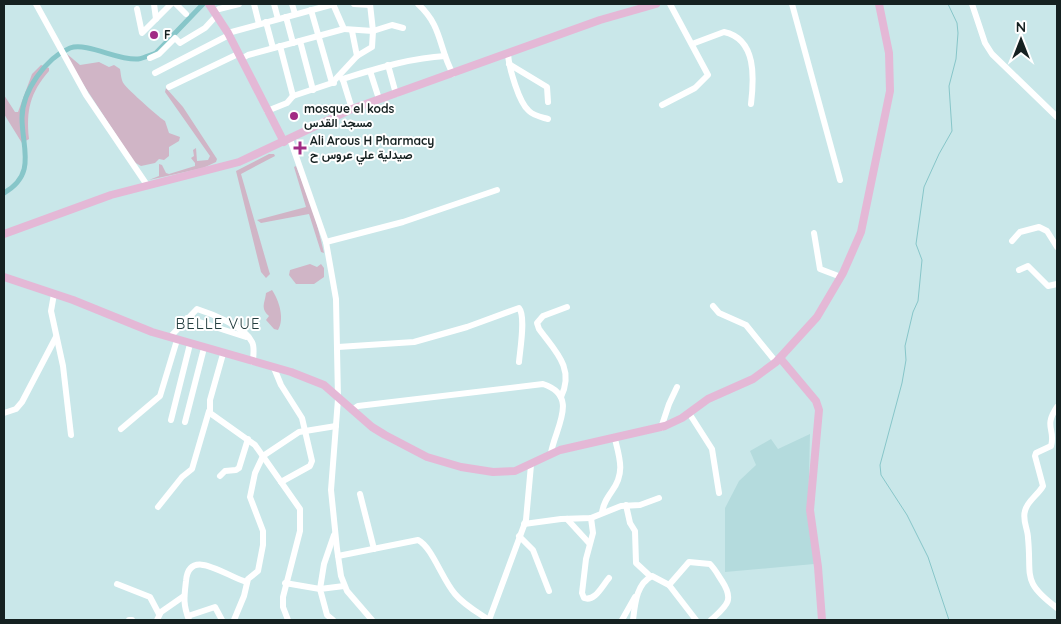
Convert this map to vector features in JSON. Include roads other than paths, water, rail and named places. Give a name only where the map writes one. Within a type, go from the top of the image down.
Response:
[{"type":"main road","points":[[210,4],[218,12],[267,111],[287,141]]},
{"type":"main road","points":[[4,234],[111,195],[239,162],[352,109],[600,20],[656,4]]},
{"type":"main road","points":[[4,277],[173,339],[274,368],[324,385],[338,399],[385,435],[427,456],[444,462],[493,472],[515,471],[560,450],[661,428],[671,424],[708,399],[753,379],[778,360],[817,317],[841,277],[861,232],[890,91],[889,54],[879,4]]},
{"type":"main road","points":[[778,360],[816,400],[819,410],[810,510],[818,567],[822,620]]},
{"type":"street","points":[[36,4],[86,94],[147,185]]},
{"type":"street","points":[[154,4],[156,18]]},
{"type":"street","points":[[137,9],[142,33],[171,4]]},
{"type":"street","points":[[176,4],[186,14]]},
{"type":"street","points":[[150,58],[159,54],[175,38],[180,42],[205,28],[218,12],[239,4]]},
{"type":"street","points":[[254,4],[262,23],[276,47],[294,96]]},
{"type":"street","points":[[274,4],[278,19]]},
{"type":"street","points":[[292,4],[295,14]]},
{"type":"street","points":[[155,73],[229,34],[311,8],[333,4],[344,29]]},
{"type":"street","points":[[342,78],[355,59],[372,47],[374,31],[370,4],[354,4]]},
{"type":"street","points":[[418,4],[430,15],[440,36],[445,56],[453,74]]},
{"type":"street","points":[[662,105],[689,92],[708,76],[708,71],[670,4]]},
{"type":"street","points":[[792,4],[840,180]]},
{"type":"street","points":[[972,4],[985,43],[992,54],[1057,117]]},
{"type":"street","points":[[311,8],[332,83]]},
{"type":"street","points":[[286,17],[313,90]]},
{"type":"street","points":[[170,88],[240,56],[344,29],[374,31],[389,25],[403,28]]},
{"type":"street","points":[[352,31],[356,74]]},
{"type":"street","points":[[692,44],[724,32],[741,43],[749,53],[752,64],[751,104]]},
{"type":"street","points":[[508,54],[509,64],[524,105],[531,113],[548,118]]},
{"type":"street","points":[[287,103],[294,96],[342,78],[430,56],[445,56]]},
{"type":"street","points":[[509,64],[547,87],[548,102]]},
{"type":"street","points":[[388,65],[396,94]]},
{"type":"street","points":[[370,70],[379,99]]},
{"type":"street","points":[[342,78],[352,109]]},
{"type":"street","points":[[267,111],[298,99],[302,94]]},
{"type":"street","points":[[287,141],[326,242],[336,299],[338,399],[331,490],[334,534],[344,586],[372,620]]},
{"type":"street","points":[[326,242],[403,222],[497,190]]},
{"type":"street","points":[[1012,241],[1020,232],[1038,227],[1047,232],[1057,247]]},
{"type":"street","points":[[814,233],[820,269],[841,277]]},
{"type":"street","points":[[1019,270],[1028,266],[1048,286],[1057,284]]},
{"type":"street","points":[[54,294],[51,311],[63,366],[71,435]]},
{"type":"street","points":[[713,306],[718,313],[746,325],[778,360]]},
{"type":"street","points":[[551,454],[556,433],[564,416],[561,397],[566,383],[564,366],[537,323],[540,318],[552,311],[567,307]]},
{"type":"street","points":[[338,347],[414,342],[467,327],[519,308],[521,310],[522,324],[519,362]]},
{"type":"street","points":[[121,429],[160,396],[173,339],[188,318],[198,309],[224,318],[250,339],[253,343],[253,362]]},
{"type":"street","points":[[188,318],[250,339]]},
{"type":"street","points":[[4,413],[16,409],[22,402],[56,337]]},
{"type":"street","points":[[171,420],[190,344]]},
{"type":"street","points":[[185,422],[204,348]]},
{"type":"street","points":[[158,507],[182,477],[192,468],[223,354]]},
{"type":"street","points":[[274,368],[281,385],[302,418],[311,464],[281,482]]},
{"type":"street","points":[[352,410],[358,406],[539,384],[552,389],[561,397]]},
{"type":"street","points":[[661,428],[668,404],[677,387]]},
{"type":"street","points":[[1057,407],[1049,422],[1052,438],[1051,446],[1039,451],[1035,456],[1043,486],[1027,506],[1024,518],[1028,537],[1028,555],[1032,582],[1041,595],[1057,608]]},
{"type":"street","points":[[209,411],[248,440],[281,482],[298,506],[302,516],[300,532],[285,583],[283,607],[288,620]]},
{"type":"street","points":[[688,413],[712,448],[719,493]]},
{"type":"street","points":[[234,620],[244,596],[247,582],[250,576],[258,571],[264,545],[263,531],[250,497],[254,473],[262,456],[305,429],[336,426]]},
{"type":"street","points":[[602,512],[605,502],[617,484],[621,472],[615,439]]},
{"type":"street","points":[[220,476],[225,470],[238,469],[248,440]]},
{"type":"street","points":[[338,556],[413,540],[424,544],[431,553],[442,577],[455,594],[471,609],[489,620],[524,524],[529,497],[531,464]]},
{"type":"street","points":[[360,494],[374,549]]},
{"type":"street","points":[[524,524],[591,518],[602,512],[626,505],[640,505],[659,498]]},
{"type":"street","points":[[626,505],[630,523],[635,531],[636,563],[650,576],[656,577],[669,585],[696,620]]},
{"type":"street","points":[[591,518],[593,533],[589,543],[582,593],[584,598],[588,600],[594,597],[609,578]]},
{"type":"street","points":[[567,519],[589,543]]},
{"type":"street","points":[[334,534],[324,564],[320,590],[327,615],[334,620]]},
{"type":"street","points":[[519,536],[533,550],[549,591]]},
{"type":"street","points":[[669,585],[689,562],[710,564],[726,588],[729,597],[724,607],[710,620]]},
{"type":"street","points":[[222,620],[215,607],[188,618],[183,603],[187,570],[199,566],[220,569],[247,582]]},
{"type":"street","points":[[622,620],[650,576]]},
{"type":"street","points":[[285,583],[320,590],[344,586]]},
{"type":"street","points":[[117,584],[150,597],[158,617],[184,596]]},
{"type":"street","points":[[633,620],[636,596]]},
{"type":"waterway","points":[[4,193],[14,186],[24,169],[25,150],[22,118],[26,97],[37,77],[52,59],[70,48],[77,47],[94,49],[130,59],[138,59],[156,53],[203,4]]},
{"type":"waterway","points":[[948,4],[957,23],[958,33],[956,59],[949,86],[952,131],[924,187],[916,244],[922,260],[918,301],[913,312],[905,346],[906,360],[902,383],[880,465],[881,475],[907,515],[928,557],[949,620]]},
{"type":"place","name":"F","points":[[154,35]]},
{"type":"place","name":"mosque el kods مسجد القدس","points":[[294,116]]},
{"type":"place","name":"Ali Arous H Pharmacy صيدلية علي عروس ح","points":[[300,148]]},
{"type":"district","name":"BELLE VUE","points":[[218,324]]}]
